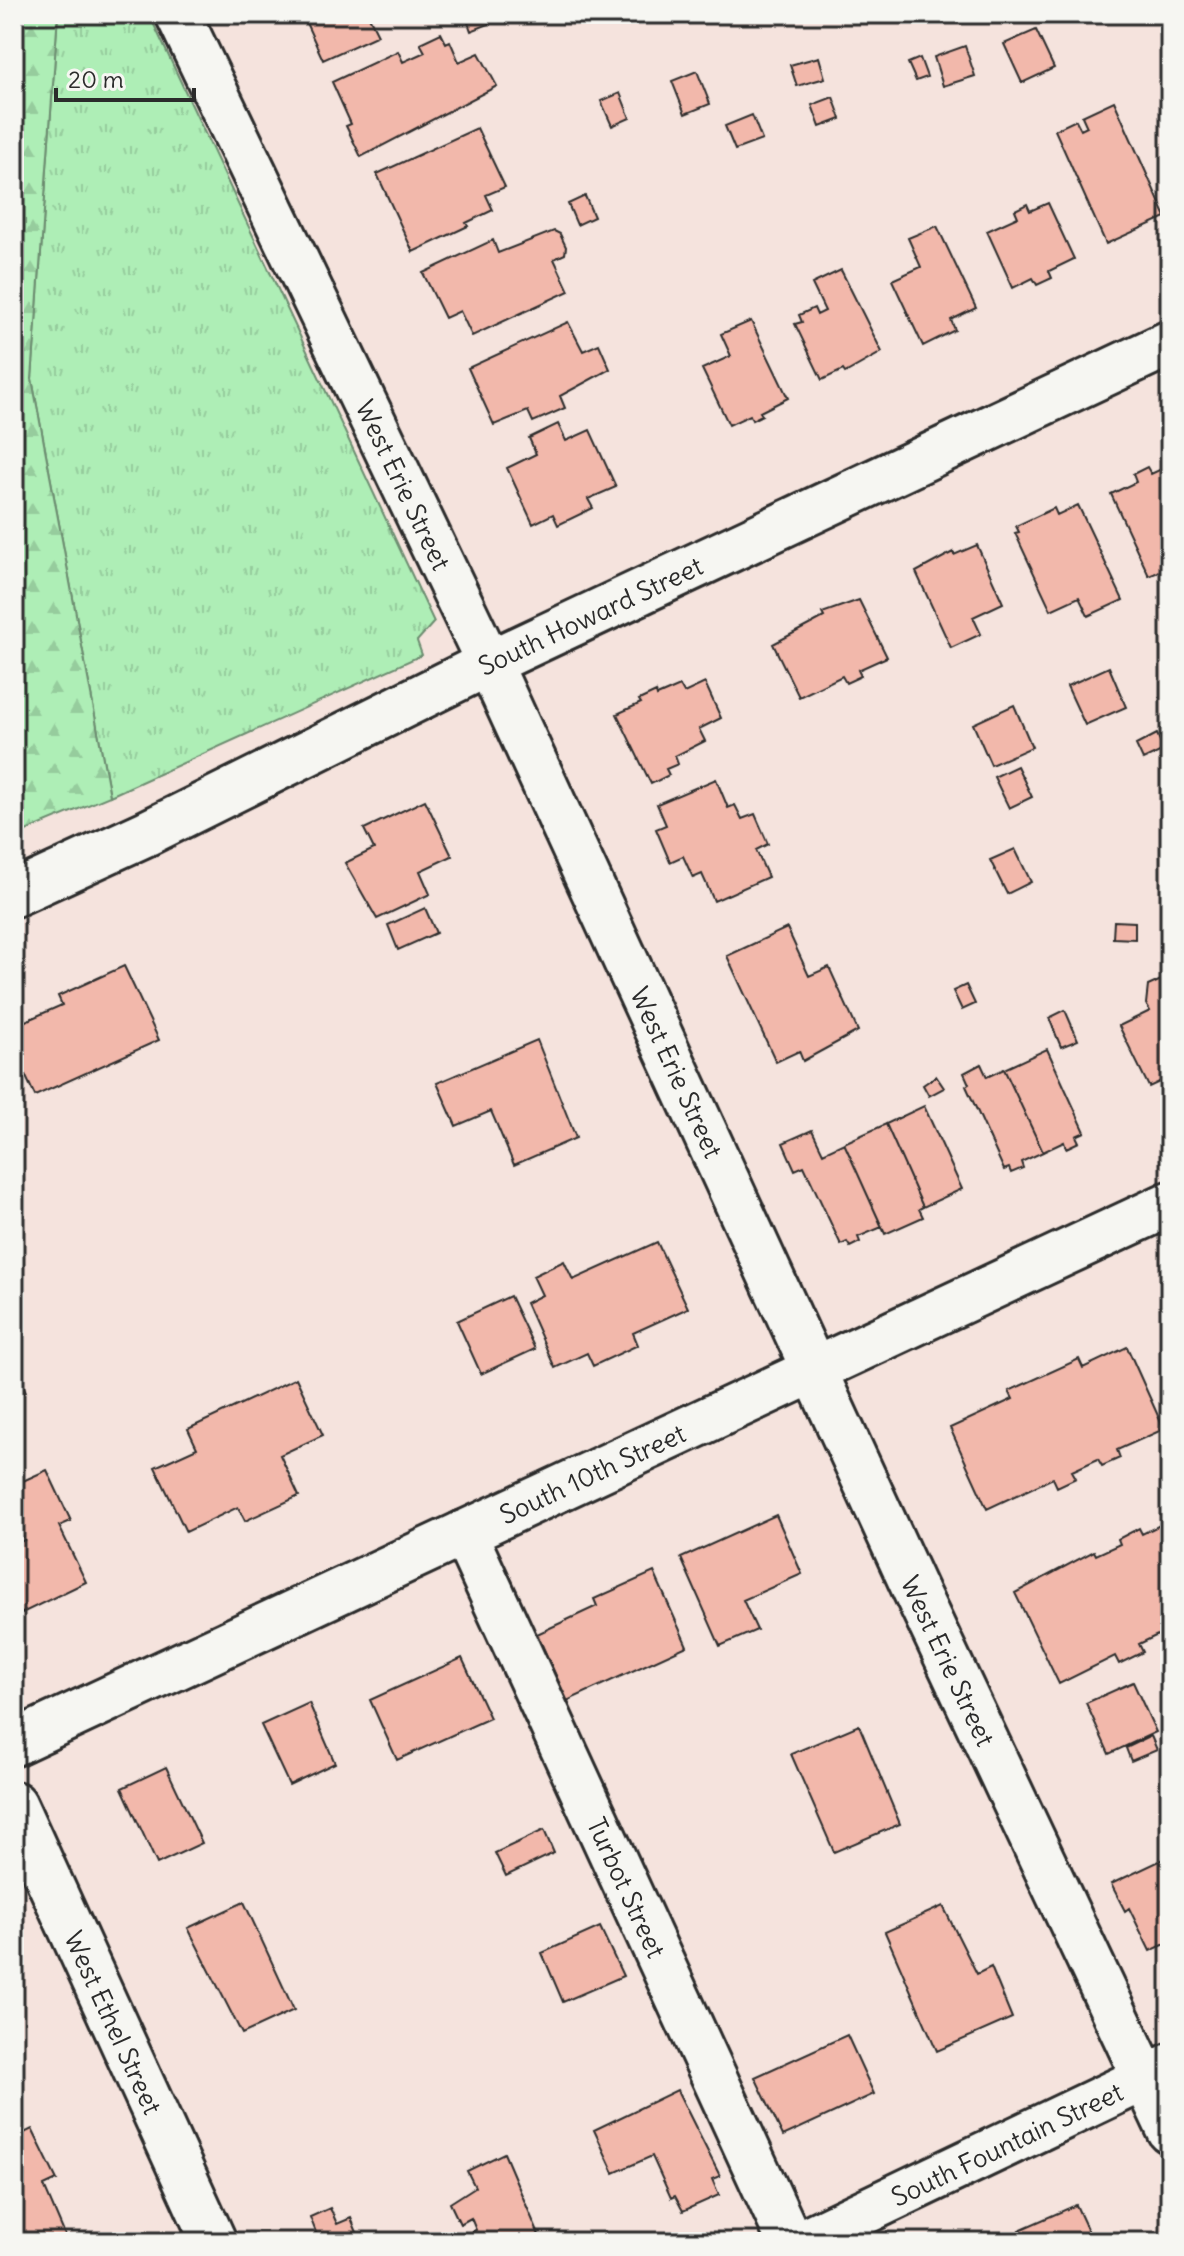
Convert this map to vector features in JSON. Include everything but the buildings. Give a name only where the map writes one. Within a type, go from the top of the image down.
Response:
[{"type":"street","name":"West Erie Street","points":[[178,14],[489,663],[814,1370],[1157,2072],[1170,2131]]},
{"type":"street","name":"South Howard Street","points":[[14,894],[147,833],[489,663],[1170,343]]},
{"type":"street","name":"South 10th Street","points":[[14,1743],[1170,1204]]},
{"type":"street","name":"Turbot Street","points":[[464,1533],[790,2242]]},
{"type":"street","name":"West Ethel Street","points":[[14,1804],[214,2242]]},
{"type":"street","name":"South Fountain Street","points":[[801,2242],[1157,2072]]},
{"type":"green space","points":[[14,14],[58,14],[32,379],[110,796],[14,836]]},
{"type":"green space","points":[[58,14],[149,14],[434,622],[417,641],[422,655],[110,796],[32,379]]}]
